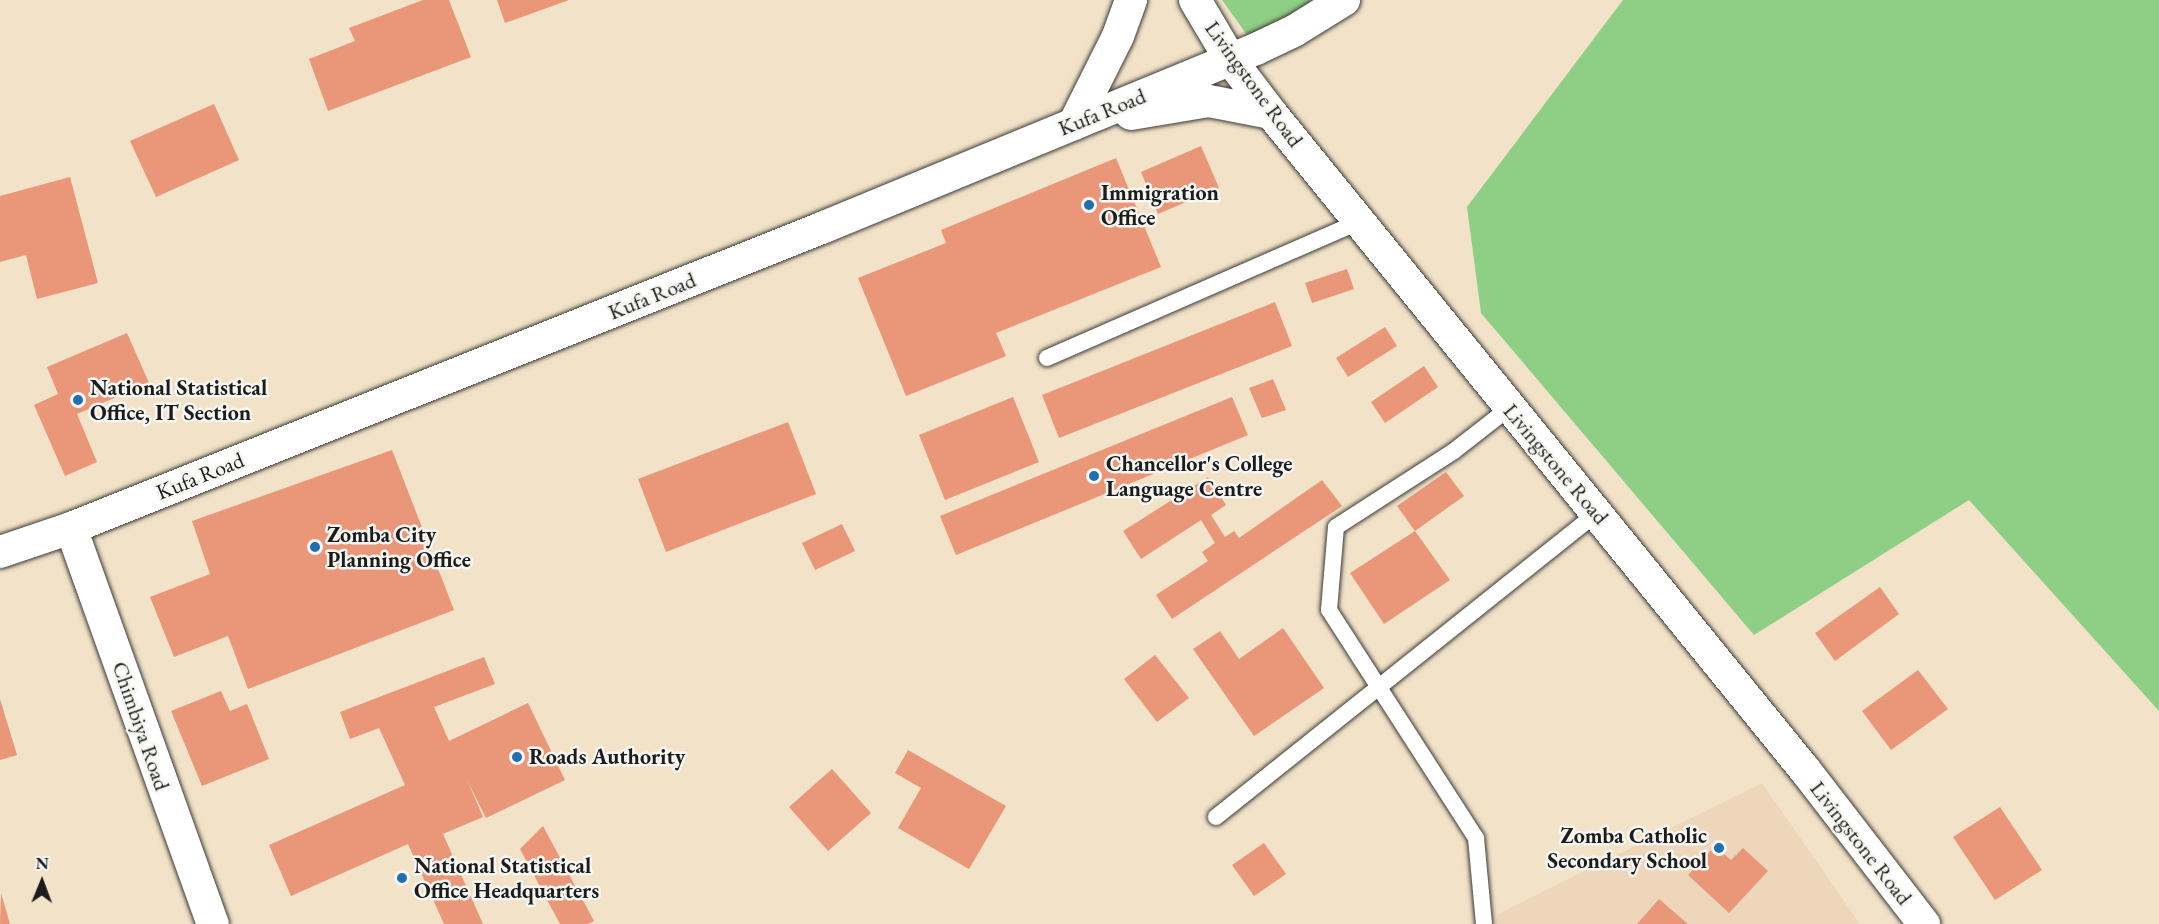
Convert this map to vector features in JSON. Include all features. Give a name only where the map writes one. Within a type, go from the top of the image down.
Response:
[{"type":"street","points":[[1074,124],[1118,36],[1131,0]]},
{"type":"street","name":"Livingstone Road","points":[[1195,0],[1230,59],[1271,113],[1797,761],[1924,924]]},
{"type":"street","name":"Kufa Road","points":[[0,552],[71,528],[824,227],[1230,59],[1294,31],[1344,0]]},
{"type":"street","points":[[1074,124],[1209,101],[1271,113]]},
{"type":"street","name":"Chimbiya Road","points":[[71,528],[213,924]]},
{"type":"lane","points":[[1047,358],[1358,222]]},
{"type":"lane","points":[[1484,924],[1476,838],[1329,610],[1336,527],[1454,451],[1509,408]]},
{"type":"lane","points":[[1216,817],[1597,513]]},
{"type":"shaded area","name":"Zomba Catholic Secondary School","points":[[1762,783],[1860,924],[1495,924],[1498,914]]},
{"type":"green space","points":[[1222,0],[1333,0],[1255,46]]},
{"type":"green space","points":[[1623,0],[2159,0],[2159,711],[1969,500],[1754,635],[1481,313],[1467,207]]},
{"type":"building","points":[[423,0],[449,0],[471,57],[328,111],[309,59],[355,41],[349,28]]},
{"type":"building","points":[[497,0],[569,0],[505,23]]},
{"type":"building","points":[[214,104],[239,160],[156,197],[130,141]]},
{"type":"building","points":[[1201,146],[1219,188],[1158,214],[1141,172]]},
{"type":"building","points":[[1116,158],[1161,267],[996,333],[1006,356],[906,396],[858,278],[946,243],[941,230]]},
{"type":"building","points":[[70,177],[98,283],[37,299],[26,255],[0,262],[0,196]]},
{"type":"building","points":[[1347,269],[1354,289],[1312,303],[1305,283]]},
{"type":"building","points":[[1275,302],[1292,346],[1059,438],[1042,395]]},
{"type":"building","points":[[1385,327],[1397,346],[1348,377],[1336,358]]},
{"type":"building","name":"National Statistical Office, IT Section","points":[[127,333],[149,383],[77,414],[97,462],[65,476],[34,405],[58,394],[47,367]]},
{"type":"building","points":[[1424,366],[1438,387],[1385,423],[1371,402]]},
{"type":"building","points":[[1273,379],[1286,410],[1262,418],[1249,388]]},
{"type":"building","points":[[1013,397],[1039,462],[945,500],[919,435]]},
{"type":"building","name":"Chancellor's College Language Centre","points":[[1232,397],[1248,435],[956,555],[940,516]]},
{"type":"building","points":[[788,422],[816,494],[666,552],[638,479]]},
{"type":"building","name":"Zomba City Planning Office","points":[[392,450],[454,610],[248,689],[228,636],[174,657],[150,597],[210,574],[192,521]]},
{"type":"building","points":[[1446,472],[1464,496],[1415,531],[1397,506]]},
{"type":"building","points":[[1208,477],[1226,505],[1211,515],[1225,537],[1234,531],[1239,538],[1322,480],[1342,506],[1172,619],[1156,595],[1208,561],[1202,552],[1215,543],[1201,520],[1141,559],[1123,531]]},
{"type":"building","points":[[842,524],[855,551],[815,570],[802,543]]},
{"type":"building","points":[[1415,531],[1450,580],[1384,624],[1350,573]]},
{"type":"building","points":[[1880,587],[1899,614],[1835,661],[1815,633]]},
{"type":"building","points":[[1283,628],[1324,688],[1254,736],[1193,649],[1220,631],[1239,659]]},
{"type":"building","points":[[1155,655],[1189,698],[1157,722],[1124,679]]},
{"type":"building","points":[[484,657],[495,684],[434,707],[449,741],[528,703],[565,780],[486,818],[467,780],[483,817],[443,834],[483,924],[444,924],[408,844],[291,896],[269,845],[405,785],[379,728],[350,739],[340,712]]},
{"type":"building","points":[[1918,670],[1948,709],[1891,750],[1862,711]]},
{"type":"building","points":[[221,691],[230,711],[247,704],[269,759],[202,786],[171,711]]},
{"type":"building","points":[[0,699],[17,755],[0,760]]},
{"type":"building","points":[[908,750],[1006,806],[969,869],[898,828],[921,788],[895,773]]},
{"type":"building","points":[[832,769],[871,813],[828,851],[789,807]]},
{"type":"building","points":[[2000,807],[2042,870],[1995,900],[1953,837]]},
{"type":"building","points":[[543,826],[594,921],[588,924],[560,924],[520,849]]},
{"type":"building","points":[[1264,843],[1286,874],[1254,896],[1232,865]]},
{"type":"building","points":[[1715,846],[1731,860],[1743,848],[1768,871],[1729,913],[1688,875]]},
{"type":"building","points":[[1,893],[10,924],[0,924]]},
{"type":"building","points":[[1659,899],[1688,924],[1637,924]]},
{"type":"place","name":"Immigration Office","points":[[1089,205]]},
{"type":"place","name":"National Statistical Office, IT Section","points":[[78,400]]},
{"type":"place","name":"Chancellor's College Language Centre","points":[[1094,476]]},
{"type":"place","name":"Zomba City Planning Office","points":[[315,547]]},
{"type":"place","name":"Roads Authority","points":[[517,757]]},
{"type":"place","name":"Zomba Catholic Secondary School","points":[[1719,848]]},
{"type":"place","name":"National Statistical Office Headquarters","points":[[402,878]]}]
